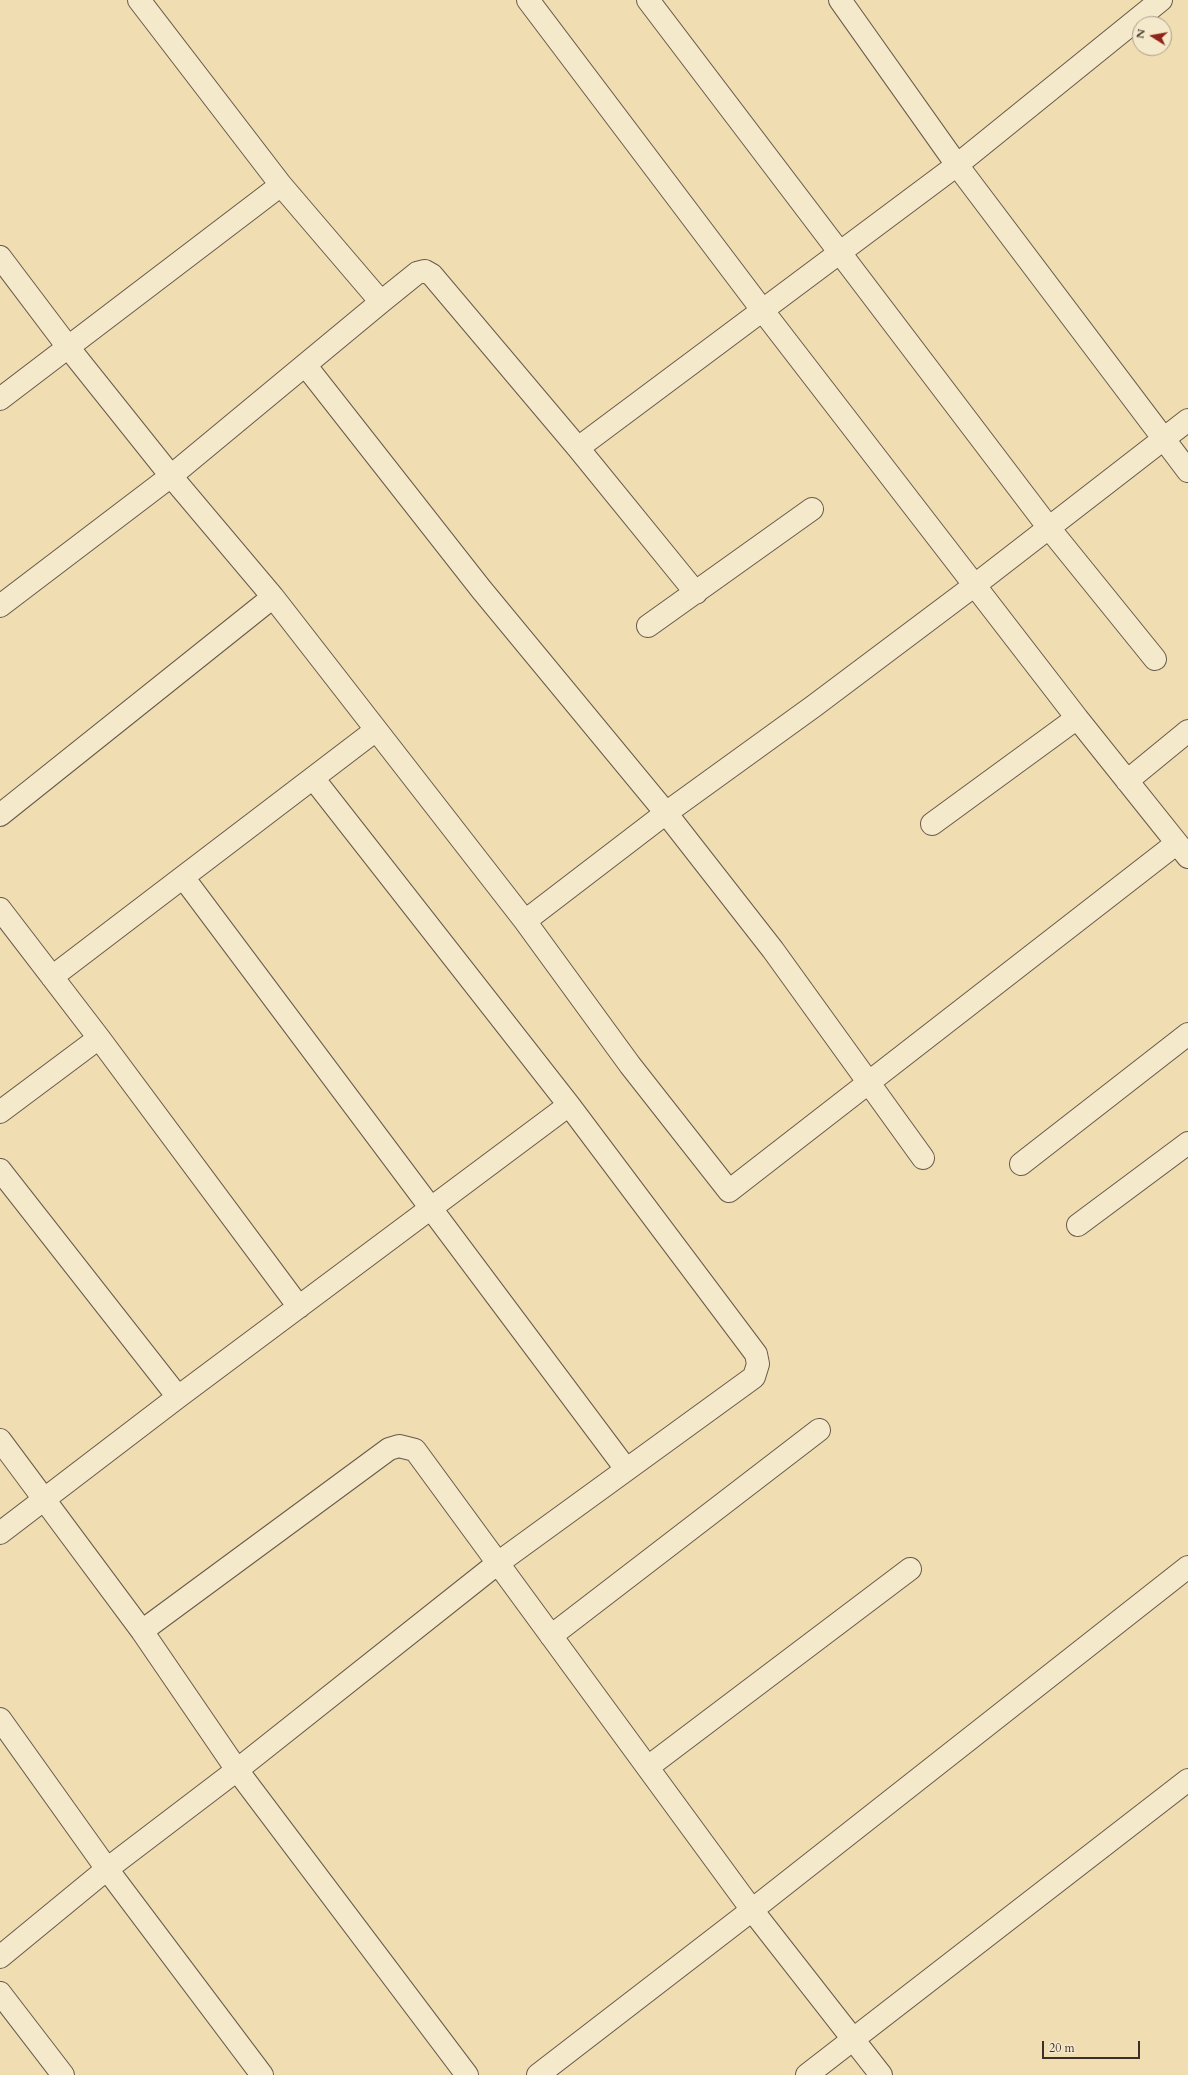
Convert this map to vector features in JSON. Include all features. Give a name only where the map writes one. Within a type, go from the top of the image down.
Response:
[{"type":"street","points":[[138,0],[281,184],[381,302]]},
{"type":"street","points":[[0,257],[68,347],[171,476],[273,597],[525,922],[630,1065],[728,1191],[868,1083],[1182,850],[1077,718],[763,311],[528,0]]},
{"type":"street","points":[[648,0],[1048,528],[1155,659]]},
{"type":"street","points":[[840,0],[957,165],[1188,471]]},
{"type":"street","points":[[578,448],[957,165],[1161,0]]},
{"type":"street","points":[[0,399],[281,184]]},
{"type":"street","points":[[0,606],[171,476],[306,366],[417,272],[425,271],[432,274],[578,448],[696,593]]},
{"type":"street","points":[[306,366],[481,589],[666,813],[773,950],[923,1158]]},
{"type":"street","points":[[525,922],[666,813],[814,706],[975,585],[1188,420]]},
{"type":"street","points":[[648,626],[812,509]]},
{"type":"street","points":[[0,815],[273,597]]},
{"type":"street","points":[[932,824],[1077,718]]},
{"type":"street","points":[[52,977],[376,730]]},
{"type":"street","points":[[1127,781],[1188,731]]},
{"type":"street","points":[[0,1957],[107,1869],[237,1770],[498,1563],[754,1376],[758,1364],[756,1354],[570,1105],[313,778]]},
{"type":"street","points":[[183,877],[626,1469]]},
{"type":"street","points":[[0,910],[99,1038],[299,1307]]},
{"type":"street","points":[[1021,1164],[1188,1034]]},
{"type":"street","points":[[0,1112],[99,1038]]},
{"type":"street","points":[[0,1533],[178,1397],[570,1105]]},
{"type":"street","points":[[1078,1225],[1188,1143]]},
{"type":"street","points":[[0,1170],[178,1397]]},
{"type":"street","points":[[551,1636],[819,1430]]},
{"type":"street","points":[[0,1440],[142,1631],[237,1770],[467,2075]]},
{"type":"street","points":[[142,1631],[389,1450],[399,1446],[415,1450],[752,1910],[881,2075]]},
{"type":"street","points":[[538,2075],[752,1910],[1188,1567]]},
{"type":"street","points":[[648,1767],[910,1569]]},
{"type":"street","points":[[0,1719],[107,1869],[262,2075]]},
{"type":"street","points":[[807,2075],[1188,1780]]},
{"type":"street","points":[[0,1993],[63,2075]]}]
